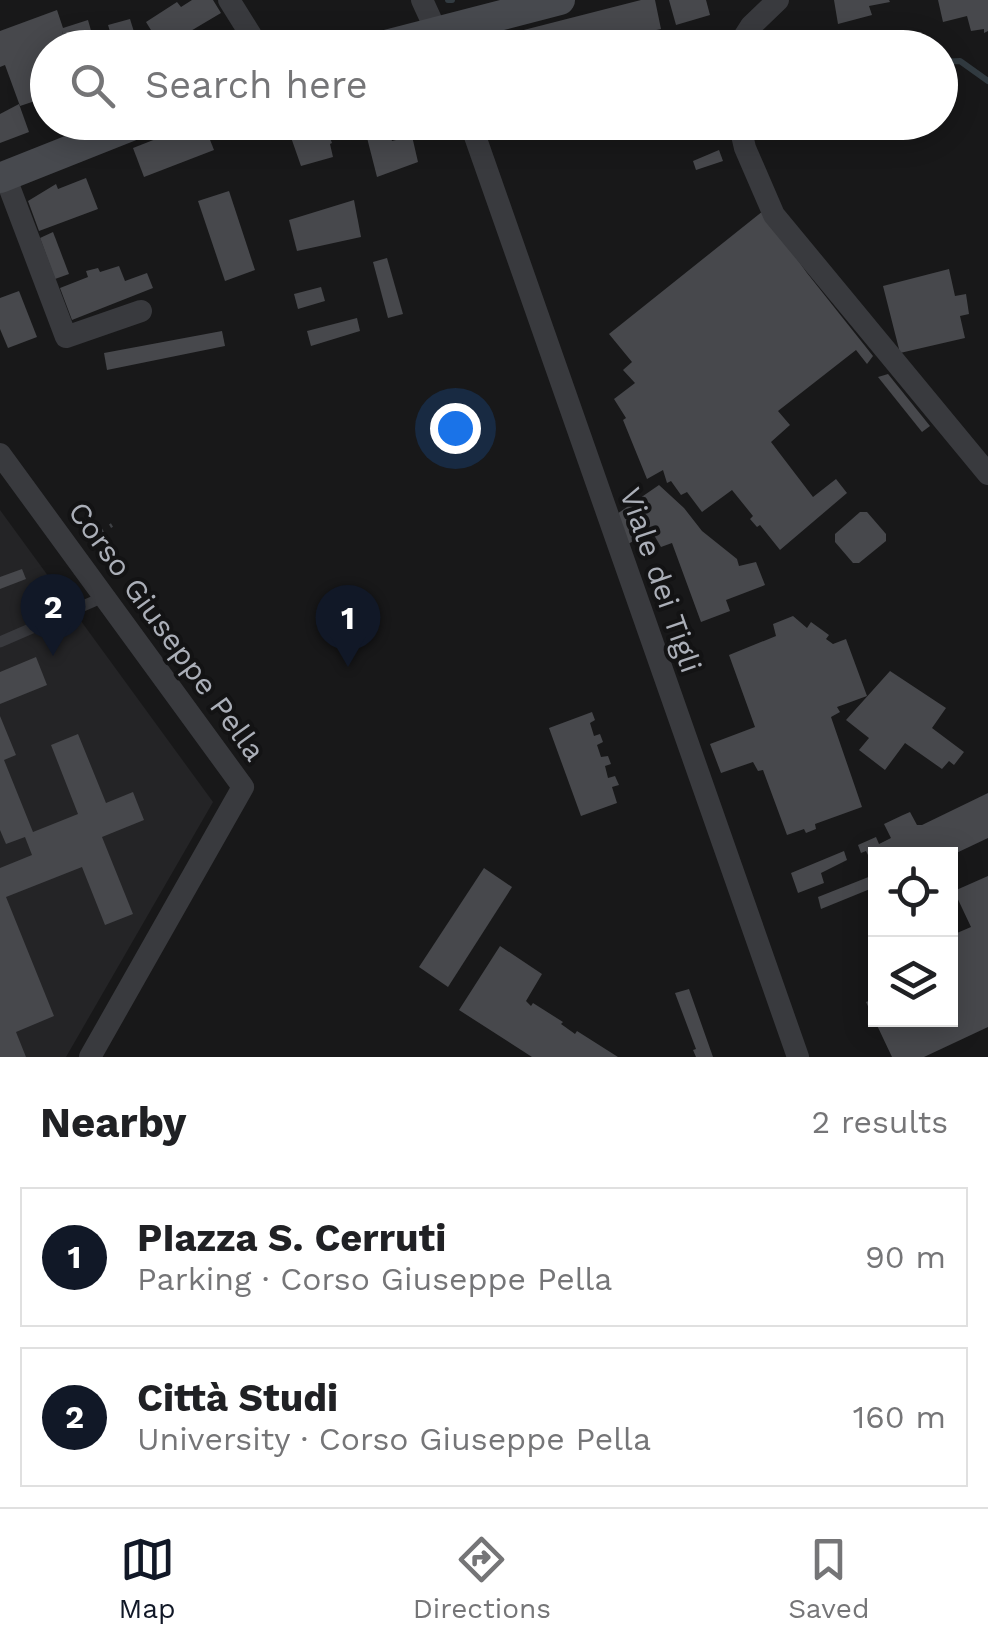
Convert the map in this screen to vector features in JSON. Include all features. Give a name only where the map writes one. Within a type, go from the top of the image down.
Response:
[{"type":"main road","points":[[465,30],[560,0]]},
{"type":"main road","points":[[3,177],[96,140]]},
{"type":"street","points":[[229,0],[248,30]]},
{"type":"street","points":[[422,0],[436,30]]},
{"type":"street","points":[[741,30],[746,0]]},
{"type":"street","points":[[748,30],[778,0]]},
{"type":"street","name":"Viale dei Tigli","points":[[476,140],[798,1057]]},
{"type":"street","points":[[742,140],[774,215],[988,474]]},
{"type":"street","points":[[3,177],[66,336],[141,311]]},
{"type":"street","name":"Corso Giuseppe Pella","points":[[0,454],[243,787],[90,1057]]},
{"type":"lane","points":[[0,642],[106,596]]},
{"type":"path","points":[[72,551],[112,525]]},
{"type":"shaded area","points":[[0,510],[213,802],[66,1057],[0,1057]]},
{"type":"building","points":[[192,0],[213,0],[221,13],[192,30],[151,30],[146,22],[177,2],[181,7]]},
{"type":"building","points":[[641,0],[655,0],[661,29],[657,30],[524,30]]},
{"type":"building","points":[[669,0],[706,0],[710,15],[676,25]]},
{"type":"building","points":[[834,0],[890,2],[869,6],[872,15],[838,24]]},
{"type":"building","points":[[938,0],[988,0],[988,31],[971,31],[967,16],[943,22]]},
{"type":"building","points":[[57,10],[63,28],[88,20],[91,30],[30,30],[30,103],[20,106],[5,65],[0,67],[0,31]]},
{"type":"building","points":[[130,19],[133,30],[110,30],[108,25]]},
{"type":"building","points":[[19,104],[29,132],[0,143],[0,114]]},
{"type":"building","points":[[153,140],[210,140],[214,150],[144,177],[133,148]]},
{"type":"building","points":[[292,140],[331,140],[333,157],[301,166]]},
{"type":"building","points":[[368,140],[413,140],[418,162],[377,177]]},
{"type":"building","points":[[719,150],[723,161],[696,170],[693,161]]},
{"type":"building","points":[[86,178],[98,209],[39,231],[28,201],[56,184],[58,189]]},
{"type":"building","points":[[229,191],[255,270],[225,281],[198,201]]},
{"type":"building","points":[[354,200],[361,237],[297,251],[289,220]]},
{"type":"building","points":[[763,211],[873,356],[867,364],[856,350],[778,411],[790,425],[771,442],[813,497],[836,479],[847,493],[780,550],[760,525],[757,527],[750,519],[753,516],[732,490],[702,512],[687,492],[681,495],[671,481],[667,483],[663,470],[647,479],[623,420],[626,418],[614,399],[635,383],[623,370],[632,362],[609,334]]},
{"type":"building","points":[[53,232],[69,274],[55,279],[40,238]]},
{"type":"building","points":[[387,258],[403,314],[388,318],[373,262]]},
{"type":"building","points":[[119,266],[125,281],[147,273],[153,288],[72,320],[60,288],[88,277],[86,271],[98,268],[100,272]]},
{"type":"building","points":[[949,269],[955,296],[966,294],[969,314],[960,316],[965,338],[900,353],[883,286]]},
{"type":"building","points":[[321,287],[325,301],[298,309],[294,294]]},
{"type":"building","points":[[19,291],[37,337],[8,348],[0,329],[0,298]]},
{"type":"building","points":[[357,318],[360,331],[311,346],[307,331]]},
{"type":"building","points":[[222,331],[225,346],[107,370],[104,353]]},
{"type":"building","points":[[888,374],[930,426],[922,432],[878,377]]},
{"type":"building","points":[[659,485],[702,531],[737,559],[739,566],[756,562],[765,585],[726,600],[730,611],[701,622],[672,543],[661,547],[651,530],[625,546],[614,516]]},
{"type":"building","points":[[860,512],[867,512],[886,534],[886,541],[859,563],[853,563],[835,542],[835,534]]},
{"type":"building","points":[[22,569],[26,579],[0,589],[0,577]]},
{"type":"building","points":[[66,592],[69,600],[65,604],[37,616],[32,605]]},
{"type":"building","points":[[793,616],[807,628],[811,622],[829,635],[826,639],[833,644],[846,639],[867,696],[837,707],[840,712],[831,717],[862,807],[815,824],[816,829],[806,833],[804,829],[787,835],[763,770],[758,771],[753,762],[721,773],[710,744],[755,727],[729,655],[776,636],[773,624]]},
{"type":"building","points":[[36,657],[47,685],[0,704],[0,672]]},
{"type":"building","points":[[890,671],[946,708],[932,728],[964,752],[954,765],[949,761],[942,769],[905,743],[885,770],[859,750],[869,738],[846,720]]},
{"type":"building","points":[[592,712],[594,736],[600,734],[603,742],[597,745],[601,757],[608,756],[611,764],[605,766],[608,778],[615,776],[619,785],[612,787],[617,803],[581,816],[549,728]]},
{"type":"building","points":[[0,716],[16,755],[4,760],[33,832],[78,814],[51,745],[78,734],[106,803],[133,792],[144,820],[102,837],[133,914],[105,925],[82,867],[6,897],[54,1016],[16,1032],[26,1057],[0,1057],[0,868],[32,855],[25,837],[6,844],[0,830]]},
{"type":"building","points":[[988,793],[988,838],[958,852],[958,847],[868,847],[868,855],[866,851],[861,853],[858,845],[876,837],[879,844],[891,838],[884,824],[903,815],[910,812],[917,825]]},
{"type":"building","points":[[844,851],[847,860],[821,873],[824,883],[798,893],[791,873]]},
{"type":"building","points":[[484,868],[512,887],[448,987],[419,967]]},
{"type":"building","points":[[988,876],[988,1027],[924,1057],[892,1057],[878,1027],[958,1027],[958,933],[971,927],[958,899],[958,889]]},
{"type":"building","points":[[868,877],[868,890],[821,909],[818,897]]},
{"type":"building","points":[[500,946],[542,974],[526,1001],[531,1006],[533,1003],[575,1034],[577,1031],[618,1057],[532,1057],[459,1010]]},
{"type":"building","points":[[689,989],[713,1057],[696,1057],[693,1050],[696,1049],[675,993]]},
{"type":"waterway","points":[[958,61],[988,81]]},
{"type":"place","name":"Città Studi","points":[[53,656]]},
{"type":"place","name":"PIazza S. Cerruti","points":[[348,667]]}]
